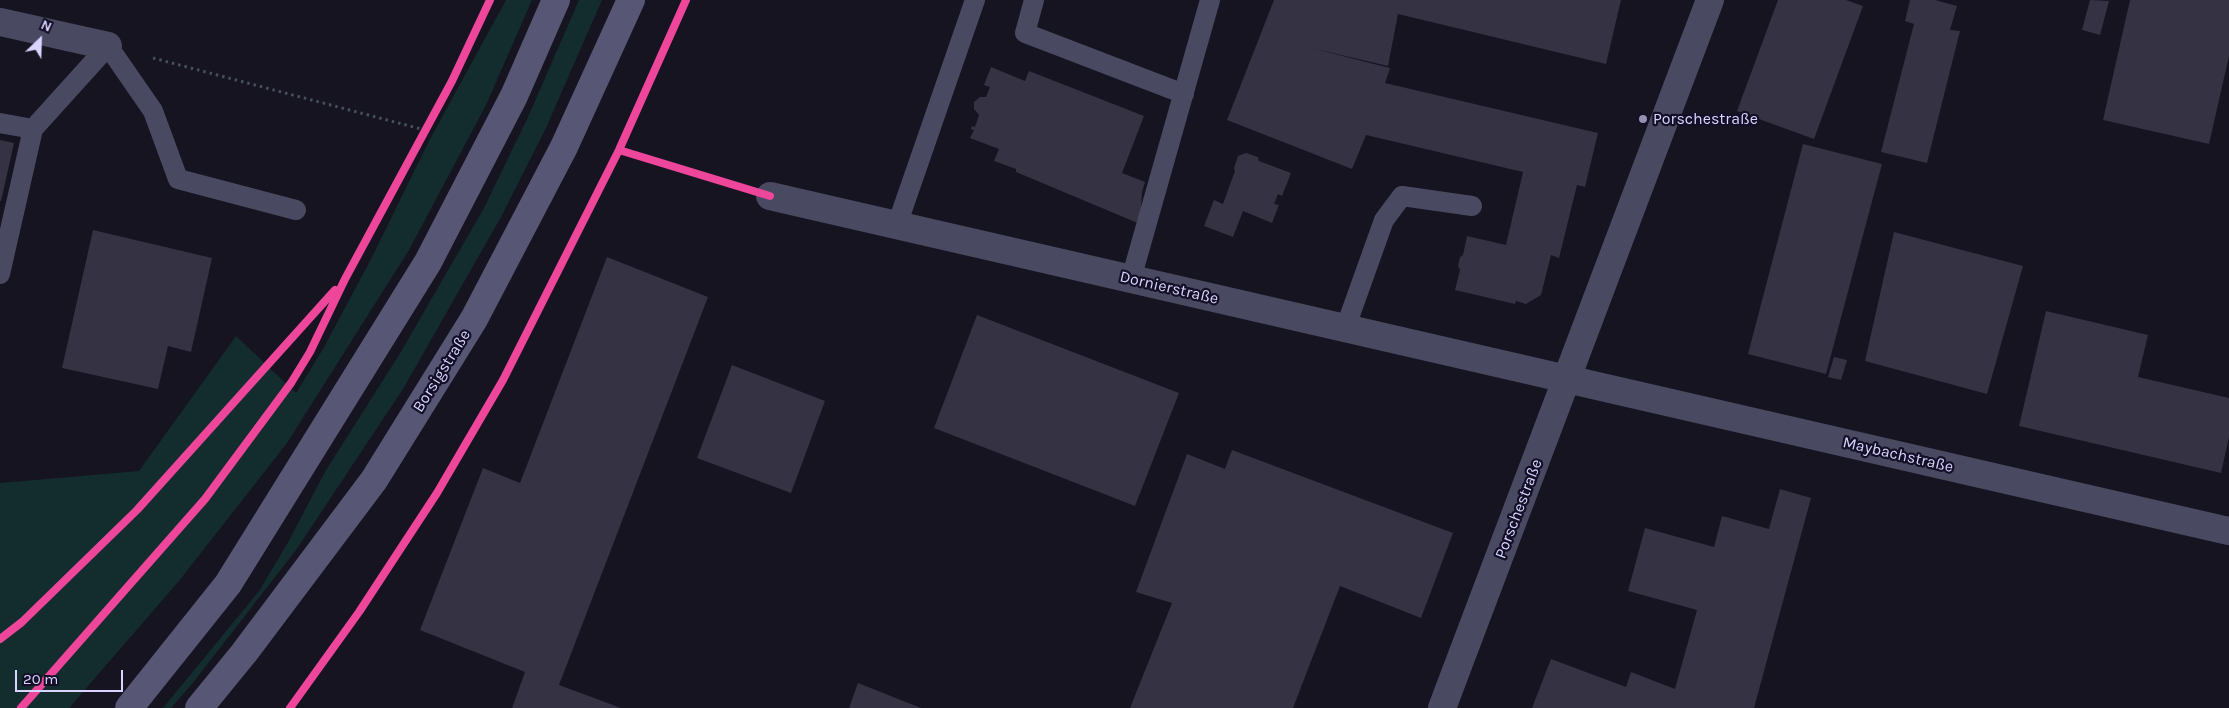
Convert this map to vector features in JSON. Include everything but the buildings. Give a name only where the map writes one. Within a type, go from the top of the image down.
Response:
[{"type":"main road","points":[[130,708],[228,584],[428,262],[514,96],[556,0]]},
{"type":"main road","name":"Borsigstraße","points":[[199,708],[244,653],[374,480],[474,319],[564,147],[631,0]]},
{"type":"street","name":"Porschestraße","points":[[1442,708],[1568,380],[1710,0]]},
{"type":"street","points":[[0,22],[108,46]]},
{"type":"street","name":"Dornierstraße","points":[[770,196],[1568,380]]},
{"type":"street","name":"Maybachstraße","points":[[1568,380],[2229,531]]},
{"type":"lane","points":[[896,225],[975,0]]},
{"type":"lane","points":[[1034,0],[1025,33],[1184,94]]},
{"type":"lane","points":[[1131,279],[1210,0]]},
{"type":"lane","points":[[0,274],[33,129],[108,46],[153,111],[178,179],[296,210]]},
{"type":"lane","points":[[0,123],[33,129]]},
{"type":"lane","points":[[1345,329],[1384,220],[1402,196],[1472,206]]},
{"type":"path","points":[[108,46],[425,130]]},
{"type":"green space","points":[[506,0],[532,0],[486,105],[409,250],[287,443],[179,581],[69,708],[0,708],[0,483],[139,471],[236,336],[296,393],[323,349],[370,261],[430,139]]},
{"type":"green space","points":[[579,0],[602,0],[546,128],[501,217],[403,389],[296,550],[192,684],[171,708],[163,708],[259,591],[287,544],[326,470],[399,355],[484,208],[528,117]]},
{"type":"cycle path","points":[[21,708],[205,499],[291,383],[310,352],[345,279],[452,81],[490,0]]},
{"type":"cycle path","points":[[290,708],[359,612],[437,493],[503,380],[619,150],[686,0]]},
{"type":"cycle path","points":[[619,150],[770,196]]},
{"type":"cycle path","points":[[0,639],[22,622],[137,510],[335,290]]},
{"type":"place","name":"Porschestraße","points":[[1643,119]]}]
